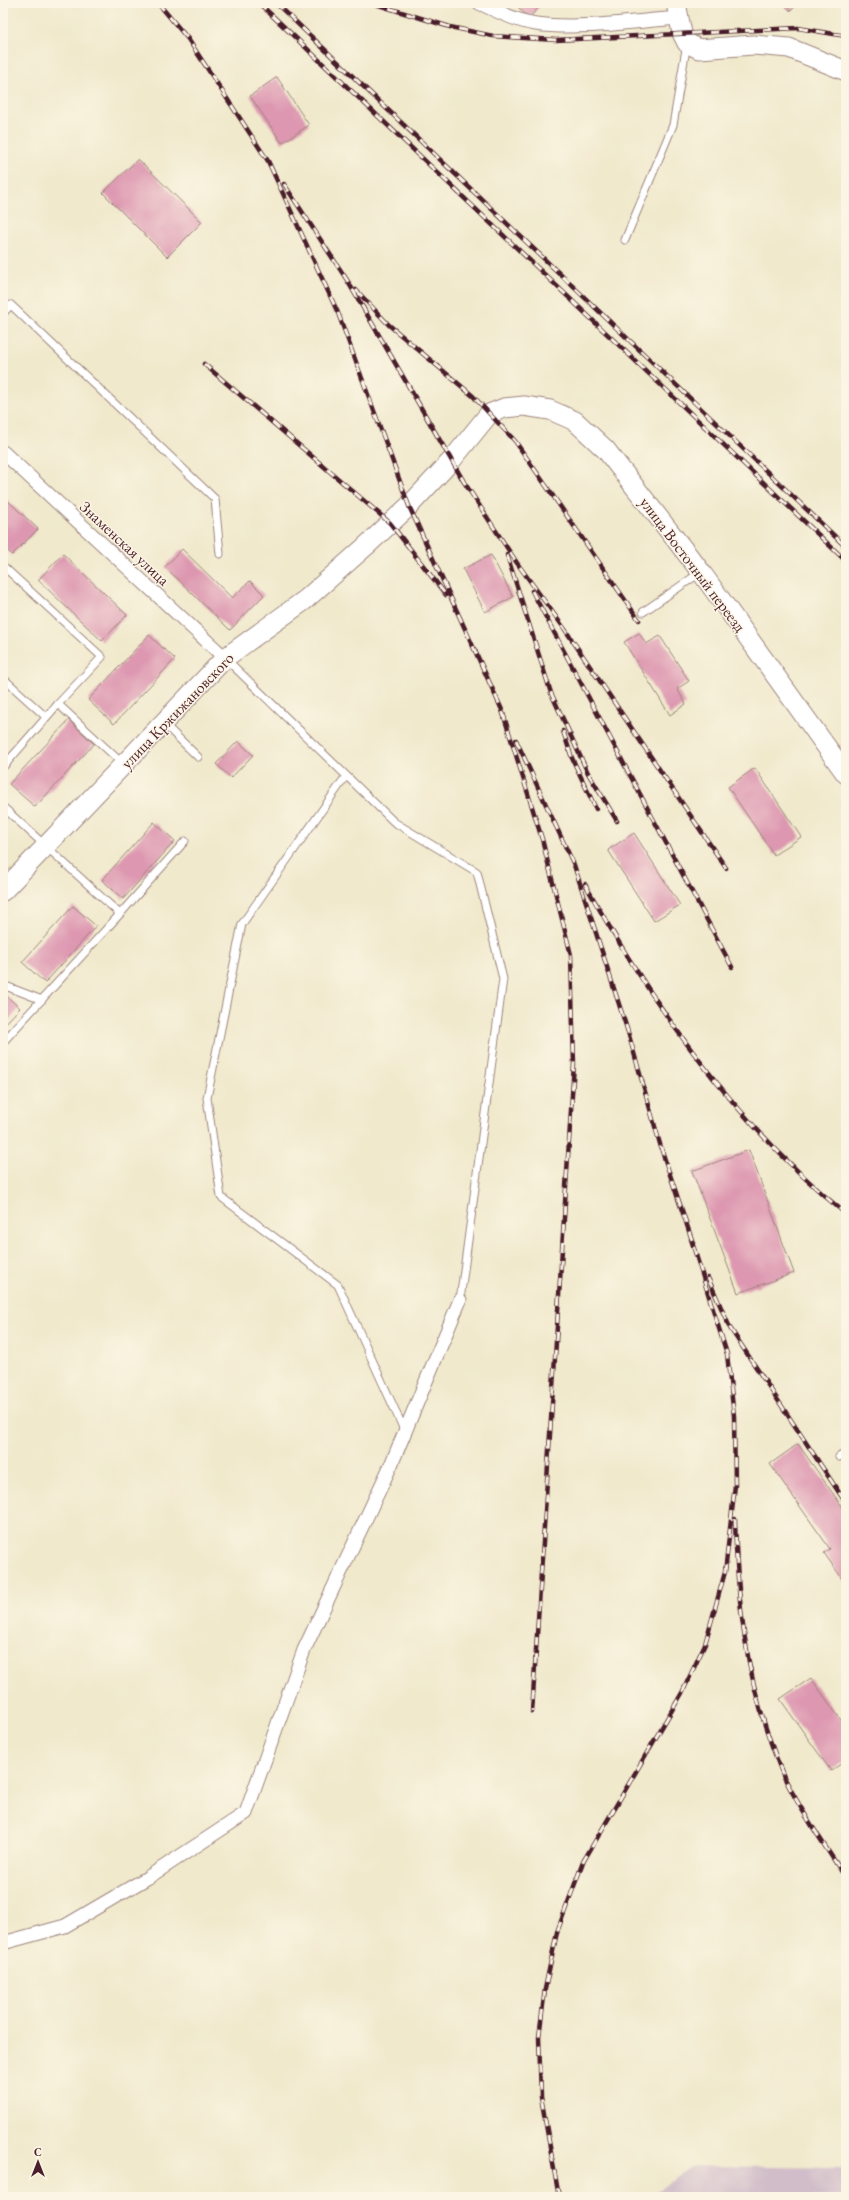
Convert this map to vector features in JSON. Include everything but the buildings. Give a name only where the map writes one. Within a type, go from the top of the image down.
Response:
[{"type":"street","points":[[479,3],[510,17],[536,24],[580,25],[678,10],[682,33],[687,43],[699,49],[712,50],[753,45],[788,48],[846,72]]},
{"type":"street","name":"улица Восточный переезд","points":[[504,408],[524,406],[550,410],[575,421],[606,450],[701,572],[846,774]]},
{"type":"street","name":"улица Кржижановского","points":[[3,891],[225,658],[305,600],[366,546],[409,506],[451,461],[489,414],[504,408]]},
{"type":"street","name":"Знаменская улица","points":[[3,452],[225,658]]},
{"type":"street","points":[[3,1943],[65,1926],[147,1878],[246,1813],[304,1650],[405,1433],[460,1300]]},
{"type":"lane","points":[[624,240],[673,125],[687,43]]},
{"type":"lane","points":[[3,313],[11,305],[215,499],[220,554]]},
{"type":"lane","points":[[3,566],[102,657],[46,717],[3,768]]},
{"type":"lane","points":[[643,612],[701,572]]},
{"type":"lane","points":[[225,658],[394,822],[477,872],[503,979],[460,1300]]},
{"type":"lane","points":[[3,678],[46,717]]},
{"type":"lane","points":[[58,704],[123,764]]},
{"type":"lane","points":[[163,723],[198,757]]},
{"type":"lane","points":[[346,776],[242,924],[207,1098],[221,1197],[338,1285],[405,1433]]},
{"type":"lane","points":[[3,807],[120,914]]},
{"type":"lane","points":[[3,1042],[185,841]]},
{"type":"lane","points":[[3,985],[42,1000]]},
{"type":"lane","points":[[839,1457],[846,1453]]},
{"type":"shaded area","points":[[695,2166],[842,2168],[846,2166],[846,2197],[647,2197]]},
{"type":"railway","points":[[158,3],[188,39],[268,161],[338,313],[409,506],[502,710],[542,839],[571,955],[574,1064],[532,1712]]},
{"type":"railway","points":[[259,3],[846,561]]},
{"type":"railway","points":[[276,3],[846,547]]},
{"type":"railway","points":[[372,3],[450,27],[493,36],[556,40],[798,28],[846,36]]},
{"type":"railway","points":[[284,184],[347,280],[464,482],[517,563],[564,628],[726,868]]},
{"type":"railway","points":[[356,290],[389,325],[473,396],[515,441],[639,620]]},
{"type":"railway","points":[[204,364],[390,523],[446,595]]},
{"type":"railway","points":[[507,555],[551,693],[588,773],[617,821]]},
{"type":"railway","points":[[532,591],[732,967]]},
{"type":"railway","points":[[563,731],[572,758],[596,809]]},
{"type":"railway","points":[[516,740],[574,865],[628,1032],[662,1151],[693,1243]]},
{"type":"railway","points":[[585,884],[639,974],[700,1061],[734,1103],[769,1142],[807,1180],[846,1214]]},
{"type":"railway","points":[[559,2197],[541,2097],[539,2037],[545,1989],[557,1932],[583,1862],[682,1693],[705,1644],[725,1572],[735,1485],[734,1416],[727,1354],[691,1239]]},
{"type":"railway","points":[[708,1278],[730,1328],[846,1503]]},
{"type":"railway","points":[[735,1519],[740,1604],[749,1661],[762,1716],[784,1777],[821,1841],[846,1878]]}]
